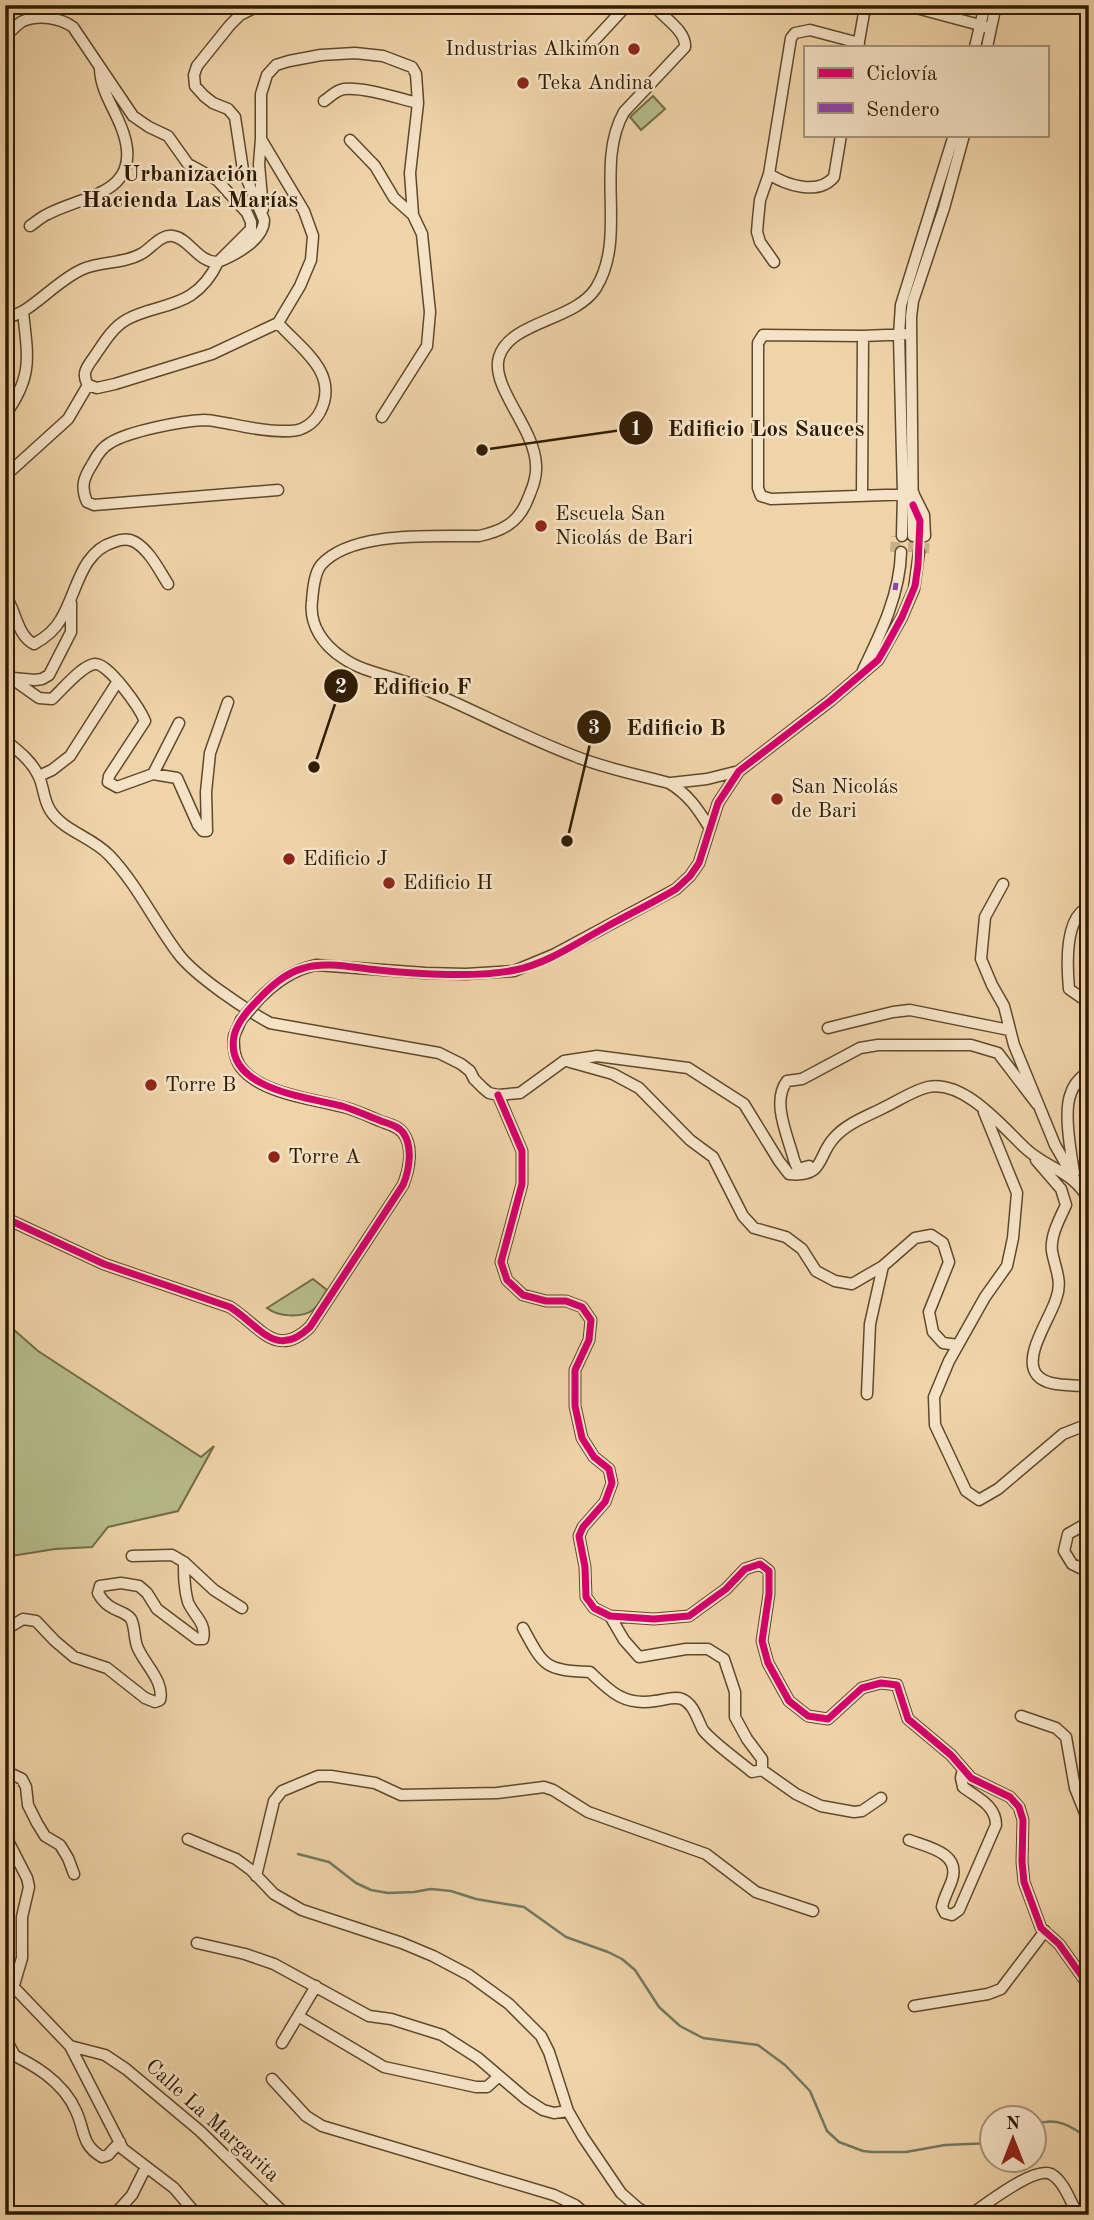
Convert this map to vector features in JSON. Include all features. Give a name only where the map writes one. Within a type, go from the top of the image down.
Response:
[{"type":"street","points":[[592,44],[627,5]]},
{"type":"street","points":[[670,5],[658,9],[681,33],[685,47],[624,113],[617,125],[613,147],[609,249],[599,281],[591,295],[580,305],[523,332],[504,347],[500,354],[497,372],[526,429],[536,465],[533,489],[524,510],[509,527],[479,536],[371,540],[334,554],[319,566],[311,607],[320,636],[345,660],[416,686],[577,757],[669,783],[697,807],[709,827]]},
{"type":"street","points":[[774,262],[760,242],[757,232],[760,200],[769,174],[791,38],[795,33],[810,30],[859,45],[864,13],[871,5]]},
{"type":"street","points":[[905,5],[992,28]]},
{"type":"street","points":[[975,46],[985,5]]},
{"type":"street","points":[[987,46],[996,5]]},
{"type":"street","points":[[253,6],[230,25],[197,66],[194,75],[195,86],[204,96],[228,109],[235,117],[243,170],[264,220]]},
{"type":"street","points":[[5,36],[23,21],[37,18],[64,21],[73,27],[134,116],[168,136],[188,164],[217,180],[247,213],[251,222],[251,229],[218,262],[203,285],[191,295],[126,320],[113,330],[85,370],[88,385]]},
{"type":"street","points":[[5,319],[23,312],[82,269],[128,260],[169,235],[177,236],[212,262],[233,255],[259,236],[263,228],[259,164],[261,94],[267,75],[276,65],[321,55],[355,53],[383,56],[403,62],[412,67],[416,74],[418,103],[410,173],[413,215],[422,234],[430,312],[428,340],[411,373],[382,417]]},
{"type":"street","points":[[30,226],[47,214],[94,197],[115,183],[125,170],[125,139],[119,120],[100,83],[100,68]]},
{"type":"street","points":[[324,101],[344,89],[418,103]]},
{"type":"street","points":[[769,174],[795,186],[809,187],[830,183],[834,177],[841,136]]},
{"type":"street","points":[[904,334],[764,335],[758,343],[758,488],[761,496],[771,499],[862,495],[908,500],[923,515],[911,536],[908,500],[904,334],[903,296],[929,221],[954,136]]},
{"type":"street","points":[[904,334],[964,136]]},
{"type":"street","points":[[88,385],[97,387],[115,384],[212,354],[278,323],[300,286],[311,260],[313,236],[304,211],[261,138]]},
{"type":"street","points":[[349,140],[369,159],[394,198],[413,215]]},
{"type":"street","points":[[5,415],[19,395],[27,373],[23,312]]},
{"type":"street","points":[[278,323],[312,356],[325,379],[323,403],[312,422],[302,429],[291,431],[205,420],[129,434],[108,444],[98,455],[83,481],[83,493],[87,502],[94,505],[278,491]]},
{"type":"street","points":[[862,495],[863,336]]},
{"type":"street","points":[[5,476],[68,419],[88,385]]},
{"type":"street","points":[[7,675],[35,680],[49,675],[71,632],[74,589],[88,562],[102,548],[125,539],[134,541],[147,553],[168,584]]},
{"type":"street","points":[[5,1218],[104,1264],[230,1307],[275,1341],[291,1341],[303,1334],[403,1185],[409,1160],[407,1140],[395,1127],[355,1110],[277,1089],[250,1076],[239,1064],[233,1047],[234,1036],[241,1020],[259,999],[284,977],[316,965],[435,973],[497,972],[523,968],[555,954],[676,889],[699,863],[718,803],[739,771],[831,701],[878,660],[902,617],[915,586],[910,552],[896,583],[885,623],[861,674]]},
{"type":"street","points":[[5,595],[23,635],[34,644],[52,632],[71,603]]},
{"type":"street","points":[[7,675],[39,698],[52,699],[83,670],[94,664],[103,665],[145,718],[144,724],[108,776],[108,782],[117,787],[153,774],[177,778],[203,831],[207,831],[206,792],[210,753],[228,702]]},
{"type":"street","points":[[39,776],[70,756],[118,681]]},
{"type":"street","points":[[153,774],[178,723]]},
{"type":"street","points":[[5,740],[30,762],[39,776],[47,804],[60,822],[108,853],[178,954],[234,1000],[270,1023],[439,1053],[461,1064],[483,1088],[498,1096],[520,1093],[564,1060],[597,1056],[688,1068],[744,1104],[789,1174],[804,1175],[813,1170],[821,1162],[833,1138],[854,1122],[929,1087],[956,1090],[982,1108],[1030,1153],[1061,1189],[1066,1205],[1056,1229],[1052,1249],[1060,1276],[1058,1296],[1032,1353],[1032,1364],[1037,1375],[1048,1383],[1089,1387]]},
{"type":"street","points":[[669,783],[707,779],[739,771]]},
{"type":"street","points":[[1003,884],[985,917],[981,959],[1004,1006],[1009,1030],[1055,1146],[1089,1201]]},
{"type":"street","points":[[1089,907],[1074,921],[1066,963],[1069,989],[1089,1003]]},
{"type":"street","points":[[828,1028],[910,1010],[1009,1030]]},
{"type":"street","points":[[808,1166],[797,1167],[794,1160],[779,1104],[780,1089],[787,1081],[802,1079],[860,1048],[878,1045],[982,1047],[998,1054],[1037,1104]]},
{"type":"street","points":[[564,1060],[613,1074],[639,1088],[690,1140],[713,1157],[743,1216],[754,1228],[786,1237],[802,1249],[816,1272],[835,1281],[852,1284],[883,1266],[915,1238],[931,1236],[943,1243],[949,1262],[929,1312],[933,1332],[943,1343],[958,1345]]},
{"type":"street","points":[[1075,1180],[1068,1134],[1069,1095],[1077,1080],[1089,1071]]},
{"type":"street","points":[[498,1096],[522,1151],[522,1184],[501,1262],[507,1280],[523,1295],[546,1301],[566,1301],[582,1307],[591,1320],[589,1340],[575,1370],[575,1406],[582,1438],[594,1457],[609,1469],[612,1483],[605,1502],[583,1527],[579,1536],[585,1567],[586,1597],[594,1608],[610,1616],[654,1619],[690,1616],[726,1590],[745,1569],[760,1564],[769,1571],[769,1594],[762,1640],[768,1663],[789,1700],[808,1716],[828,1719],[862,1688],[881,1683],[897,1685],[908,1719],[951,1755],[971,1778],[1010,1797],[1018,1807],[1023,1820],[1024,1882],[1041,1928],[1071,1958],[1088,1984]]},
{"type":"street","points":[[982,1108],[1017,1193],[1013,1238],[1007,1266],[985,1297],[958,1345],[934,1398],[936,1425],[966,1491],[979,1500],[998,1489],[1063,1434],[1089,1426]]},
{"type":"street","points":[[1030,1153],[1075,1180]]},
{"type":"street","points":[[867,1394],[870,1324],[883,1266]]},
{"type":"street","points":[[1089,1522],[1068,1534],[1064,1551],[1072,1564],[1089,1572]]},
{"type":"street","points":[[132,1556],[172,1555],[184,1562],[214,1590],[242,1608]]},
{"type":"street","points":[[5,1630],[23,1619],[36,1621],[74,1657],[107,1668],[145,1698],[155,1702],[160,1700],[162,1694],[137,1646],[132,1620],[126,1614],[103,1603],[98,1593],[100,1586],[121,1583],[139,1586],[157,1608],[197,1639],[203,1639],[205,1633],[202,1623],[189,1605],[184,1585],[184,1562]]},
{"type":"street","points":[[610,1616],[624,1640],[639,1657],[686,1650],[708,1650],[724,1659],[735,1692],[736,1717],[747,1740],[762,1759],[762,1770]]},
{"type":"street","points":[[523,1628],[538,1657],[557,1671],[590,1672],[607,1688],[629,1702],[677,1698],[685,1700],[705,1732],[752,1772],[762,1770],[796,1794],[821,1806],[862,1811],[881,1798]]},
{"type":"street","points":[[1021,1716],[1056,1728],[1066,1738],[1075,1788],[1089,1823]]},
{"type":"street","points":[[909,1840],[948,1856],[952,1862],[953,1876],[942,1907],[945,1913],[952,1915],[958,1910],[996,1825],[992,1808],[963,1787],[963,1769]]},
{"type":"street","points":[[5,1771],[22,1779],[37,1823],[45,1836],[60,1845],[75,1874]]},
{"type":"street","points":[[257,1876],[274,1801],[282,1791],[318,1776],[375,1783],[401,1795],[497,1793],[544,1787],[588,1812],[706,1854],[756,1892],[813,1911]]},
{"type":"street","points":[[5,1835],[29,1887],[22,1917],[22,1958],[9,1982]]},
{"type":"street","points":[[188,1839],[236,1859],[274,1894],[302,1910],[433,1956],[469,1975],[509,2004],[541,2036],[568,2111],[621,2193],[650,2215]]},
{"type":"street","points":[[914,2006],[988,1994],[1001,1989],[1045,1931]]},
{"type":"street","points":[[197,1943],[274,1964],[369,2015],[442,2035],[478,2058],[543,2110],[554,2113],[568,2111]]},
{"type":"street","points":[[5,1965],[9,1982],[70,2046],[123,2149],[174,2188],[197,2215]]},
{"type":"street","points":[[282,2043],[316,1986]]},
{"type":"street","points":[[298,2016],[384,2067],[476,2087],[487,2087],[499,2076]]},
{"type":"street","points":[[5,2038],[10,2054],[43,2071],[64,2092],[76,2109],[91,2151],[102,2157],[108,2155],[120,2142]]},
{"type":"street","name":"Calle La Margarita","points":[[70,2046],[105,2055],[126,2069],[200,2131],[286,2215]]},
{"type":"street","points":[[272,2079],[306,2116],[322,2126],[554,2194],[575,2205],[586,2215]]},
{"type":"street","points":[[114,2215],[132,2195],[146,2167]]},
{"type":"street","points":[[970,2215],[1020,2182],[1043,2173],[1051,2174],[1059,2181],[1078,2215]]},
{"type":"green space","points":[[653,96],[665,109],[641,130],[630,117]]},
{"type":"green space","points":[[313,1279],[327,1290],[313,1310],[290,1315],[267,1308]]},
{"type":"green space","points":[[5,1322],[38,1351],[201,1457],[214,1446],[178,1511],[108,1527],[92,1547],[55,1549],[5,1557]]},
{"type":"waterway","points":[[298,1854],[329,1862],[356,1883],[371,1890],[388,1893],[431,1889],[451,1891],[476,1899],[524,1907],[566,1937],[622,1959],[635,1970],[659,2007],[680,2026],[703,2038],[758,2045],[785,2065],[810,2091],[827,2131],[839,2142],[872,2152],[906,2152],[945,2145],[978,2144]]},
{"type":"waterway","points":[[1048,2122],[1056,2122],[1077,2130],[1089,2140]]},
{"type":"tunnel","points":[[895,552],[896,536]]},
{"type":"tunnel","points":[[913,536],[913,552]]},
{"type":"tunnel","points":[[924,553],[925,536]]},
{"type":"marked path","points":[[895,590],[896,583]]},
{"type":"cycle path","points":[[5,1218],[104,1264],[230,1307],[268,1336],[278,1340],[298,1336],[310,1327],[403,1185],[408,1166],[407,1140],[394,1126],[342,1106],[271,1088],[254,1079],[242,1068],[234,1054],[234,1036],[243,1017],[278,981],[290,973],[313,966],[447,974],[483,974],[527,967],[562,952],[676,889],[699,863],[718,803],[739,771],[878,660],[902,617],[915,586],[920,521],[913,505]]},
{"type":"cycle path","points":[[498,1095],[522,1151],[522,1184],[501,1262],[507,1280],[523,1295],[546,1301],[566,1301],[582,1307],[591,1320],[589,1340],[575,1370],[575,1406],[582,1438],[594,1457],[609,1469],[612,1483],[605,1502],[583,1527],[579,1536],[585,1567],[586,1597],[594,1608],[610,1616],[654,1619],[689,1616],[726,1589],[745,1569],[760,1564],[769,1571],[769,1594],[762,1641],[768,1663],[789,1701],[808,1716],[828,1719],[862,1688],[881,1683],[897,1685],[908,1719],[951,1755],[971,1778],[1010,1797],[1019,1807],[1023,1820],[1024,1882],[1041,1928],[1059,1944],[1089,1986]]},
{"type":"place","name":"Industrias Alkimon","points":[[634,49]]},
{"type":"place","name":"Teka Andina","points":[[523,83]]},
{"type":"place","name":"Edificio Los Sauces","points":[[482,450]]},
{"type":"place","name":"Escuela San Nicolás de Bari","points":[[541,526]]},
{"type":"place","name":"Edificio F","points":[[314,767]]},
{"type":"place","name":"San Nicolás de Bari","points":[[777,799]]},
{"type":"place","name":"Edificio B","points":[[567,841]]},
{"type":"place","name":"Edificio J","points":[[289,859]]},
{"type":"place","name":"Edificio H","points":[[389,883]]},
{"type":"place","name":"Torre B","points":[[151,1085]]},
{"type":"place","name":"Torre A","points":[[274,1157]]},
{"type":"district","name":"Urbanización Hacienda Las Marías","points":[[190,187]]}]
